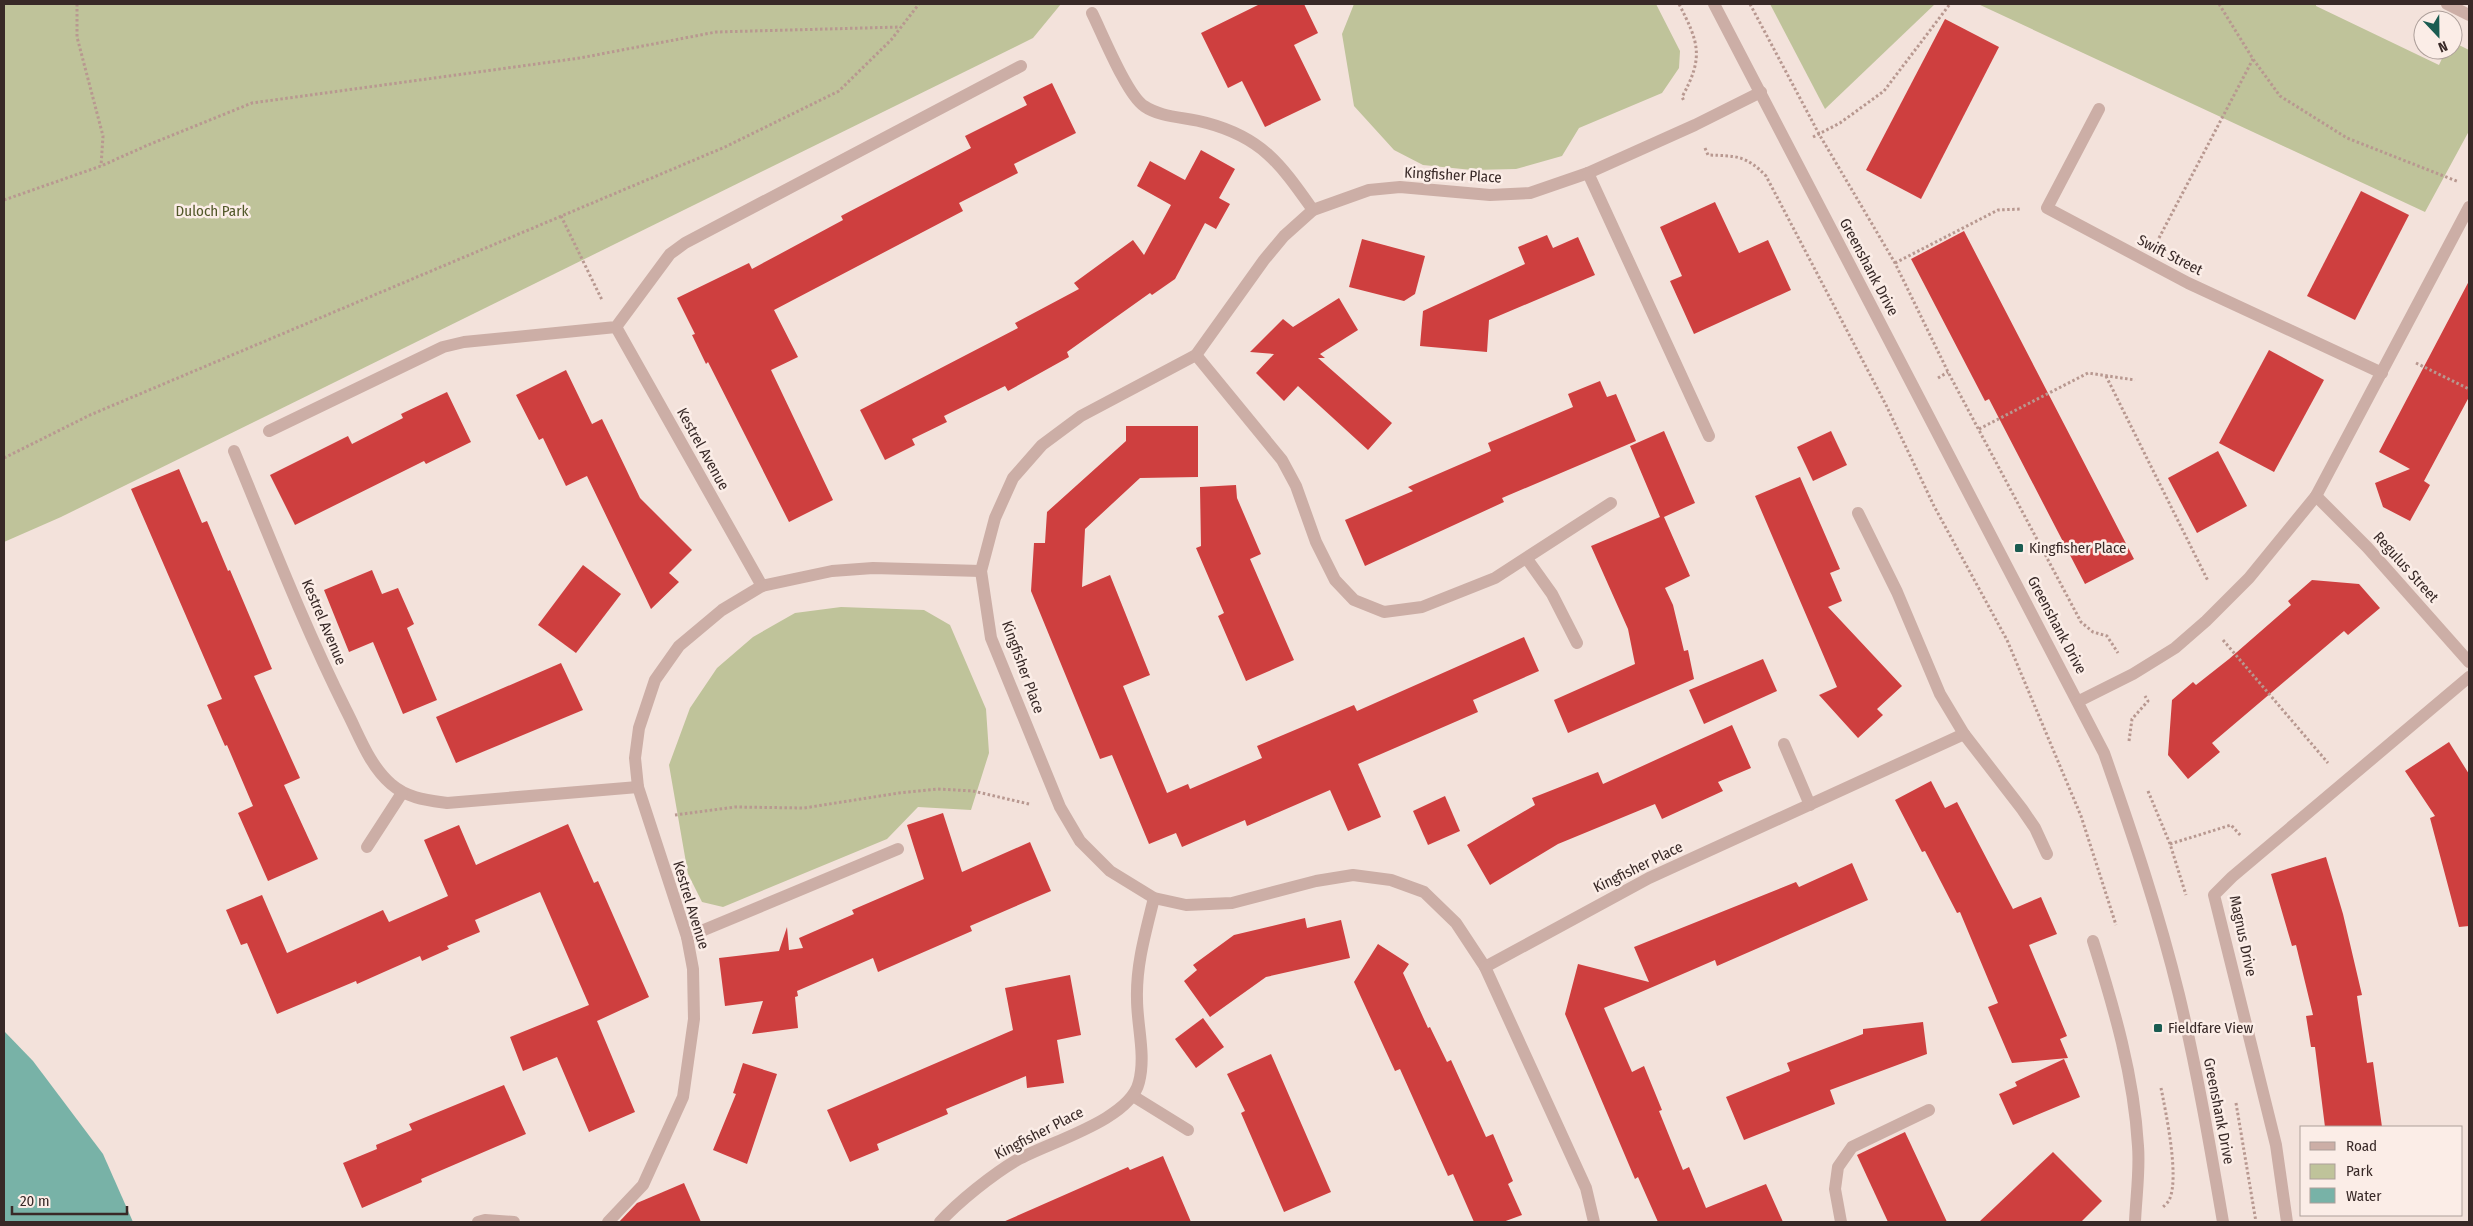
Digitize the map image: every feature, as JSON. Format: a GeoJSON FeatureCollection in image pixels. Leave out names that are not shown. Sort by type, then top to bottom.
{"type":"FeatureCollection","features":[{"type":"Feature","properties":{"kind":"street","name":"Greenshank Drive"},"geometry":{"type":"LineString","coordinates":[[1714,4],[2079,701],[2104,753],[2149,886],[2178,994],[2198,1080],[2223,1222]]}},
{"type":"Feature","properties":{"kind":"street"},"geometry":{"type":"LineString","coordinates":[[2447,4],[2469,15]]}},
{"type":"Feature","properties":{"kind":"street"},"geometry":{"type":"LineString","coordinates":[[1092,13],[1130,90],[1142,106],[1157,112],[1208,123],[1241,136],[1264,150],[1283,167],[1313,210]]}},
{"type":"Feature","properties":{"kind":"street"},"geometry":{"type":"LineString","coordinates":[[269,431],[443,347],[464,342],[616,327],[670,254],[685,243],[1020,66]]}},
{"type":"Feature","properties":{"kind":"street","name":"Kingfisher Place"},"geometry":{"type":"LineString","coordinates":[[1594,1222],[1586,1188],[1485,967],[1456,923],[1424,892],[1391,880],[1354,875],[1316,881],[1232,903],[1186,906],[1154,898],[1110,871],[1080,841],[1060,807],[991,638],[982,571],[995,518],[1013,478],[1042,445],[1081,416],[1196,355],[1269,254],[1284,236],[1313,210],[1369,190],[1400,187],[1490,195],[1530,193],[1588,173],[1695,125],[1761,92]]}},
{"type":"Feature","properties":{"kind":"street"},"geometry":{"type":"LineString","coordinates":[[2047,208],[2099,109]]}},
{"type":"Feature","properties":{"kind":"street"},"geometry":{"type":"LineString","coordinates":[[1588,173],[1709,436]]}},
{"type":"Feature","properties":{"kind":"street"},"geometry":{"type":"LineString","coordinates":[[2079,701],[2133,674],[2175,648],[2221,608],[2249,578],[2316,496],[2469,207]]}},
{"type":"Feature","properties":{"kind":"street","name":"Swift Street"},"geometry":{"type":"LineString","coordinates":[[2047,208],[2188,283],[2382,373]]}},
{"type":"Feature","properties":{"kind":"street","name":"Kestrel Avenue"},"geometry":{"type":"LineString","coordinates":[[616,327],[762,586]]}},
{"type":"Feature","properties":{"kind":"street"},"geometry":{"type":"LineString","coordinates":[[1196,355],[1282,460],[1296,486],[1316,542],[1335,580],[1354,600],[1384,612],[1422,607],[1495,578],[1611,503]]}},
{"type":"Feature","properties":{"kind":"street","name":"Kestrel Avenue"},"geometry":{"type":"LineString","coordinates":[[234,451],[331,680],[373,765],[402,794]]}},
{"type":"Feature","properties":{"kind":"street","name":"Regulus Street"},"geometry":{"type":"LineString","coordinates":[[2316,496],[2367,547],[2469,662]]}},
{"type":"Feature","properties":{"kind":"street"},"geometry":{"type":"LineString","coordinates":[[1858,513],[1897,592],[1940,694],[1964,734],[2022,809],[2047,854]]}},
{"type":"Feature","properties":{"kind":"street"},"geometry":{"type":"LineString","coordinates":[[1527,559],[1552,594],[1577,643]]}},
{"type":"Feature","properties":{"kind":"street","name":"Kestrel Avenue"},"geometry":{"type":"LineString","coordinates":[[608,1222],[644,1185],[683,1097],[694,1019],[693,970],[687,937],[646,818],[638,787],[635,758],[639,728],[655,680],[679,646],[722,610],[762,586],[832,571],[865,568],[982,571]]}},
{"type":"Feature","properties":{"kind":"street","name":"Magnus Drive"},"geometry":{"type":"LineString","coordinates":[[2287,1222],[2276,1145],[2214,895],[2257,855],[2469,677]]}},
{"type":"Feature","properties":{"kind":"street","name":"Kingfisher Place"},"geometry":{"type":"LineString","coordinates":[[1485,967],[1649,878],[1964,734]]}},
{"type":"Feature","properties":{"kind":"street"},"geometry":{"type":"LineString","coordinates":[[1784,744],[1810,805]]}},
{"type":"Feature","properties":{"kind":"street"},"geometry":{"type":"LineString","coordinates":[[367,847],[402,794],[418,799],[447,803],[638,787]]}},
{"type":"Feature","properties":{"kind":"street"},"geometry":{"type":"LineString","coordinates":[[687,937],[898,849]]}},
{"type":"Feature","properties":{"kind":"street"},"geometry":{"type":"LineString","coordinates":[[1154,898],[1137,970],[1137,1000],[1142,1060],[1139,1083],[1133,1096],[1188,1130]]}},
{"type":"Feature","properties":{"kind":"street"},"geometry":{"type":"LineString","coordinates":[[2093,941],[2116,1015],[2134,1114],[2138,1147],[2135,1222]]}},
{"type":"Feature","properties":{"kind":"street","name":"Kingfisher Place"},"geometry":{"type":"LineString","coordinates":[[940,1222],[996,1174],[1036,1150],[1102,1120],[1124,1106],[1133,1096]]}},
{"type":"Feature","properties":{"kind":"street"},"geometry":{"type":"LineString","coordinates":[[1841,1222],[1834,1189],[1838,1167],[1852,1147],[1929,1110]]}},
{"type":"Feature","properties":{"kind":"street"},"geometry":{"type":"LineString","coordinates":[[478,1222],[485,1220],[514,1222]]}},
{"type":"Feature","properties":{"kind":"path"},"geometry":{"type":"LineString","coordinates":[[77,4],[77,37],[103,136],[101,166]]}},
{"type":"Feature","properties":{"kind":"path"},"geometry":{"type":"LineString","coordinates":[[4,458],[90,415],[726,147],[839,91],[891,40],[919,4]]}},
{"type":"Feature","properties":{"kind":"path"},"geometry":{"type":"LineString","coordinates":[[1679,4],[1697,45],[1698,60],[1682,97],[1708,155],[1737,156],[1753,162],[1766,176],[1886,405],[1934,506],[2011,648],[2081,816],[2117,930]]}},
{"type":"Feature","properties":{"kind":"path"},"geometry":{"type":"LineString","coordinates":[[1790,149],[1840,123],[1884,91],[1950,4]]}},
{"type":"Feature","properties":{"kind":"path"},"geometry":{"type":"LineString","coordinates":[[2219,4],[2253,59],[2280,96],[2347,138],[2460,182]]}},
{"type":"Feature","properties":{"kind":"path"},"geometry":{"type":"LineString","coordinates":[[4,200],[101,166],[252,103],[580,58],[716,32],[901,27]]}},
{"type":"Feature","properties":{"kind":"path"},"geometry":{"type":"LineString","coordinates":[[2146,261],[2253,59]]}},
{"type":"Feature","properties":{"kind":"path"},"geometry":{"type":"LineString","coordinates":[[1895,263],[1998,210],[2047,208]]}},
{"type":"Feature","properties":{"kind":"path"},"geometry":{"type":"LineString","coordinates":[[561,216],[616,327]]}},
{"type":"Feature","properties":{"kind":"path"},"geometry":{"type":"LineString","coordinates":[[2393,352],[2469,389]]}},
{"type":"Feature","properties":{"kind":"path"},"geometry":{"type":"LineString","coordinates":[[1979,429],[2088,373],[2135,380]]}},
{"type":"Feature","properties":{"kind":"path"},"geometry":{"type":"LineString","coordinates":[[2106,376],[2221,608]]}},
{"type":"Feature","properties":{"kind":"path"},"geometry":{"type":"LineString","coordinates":[[2206,621],[2344,782]]}},
{"type":"Feature","properties":{"kind":"path"},"geometry":{"type":"LineString","coordinates":[[646,818],[736,807],[804,808],[899,792],[938,789],[973,791],[1019,803],[1060,807]]}},
{"type":"Feature","properties":{"kind":"path"},"geometry":{"type":"LineString","coordinates":[[2170,844],[2231,825],[2257,855]]}},
{"type":"Feature","properties":{"kind":"path"},"geometry":{"type":"LineString","coordinates":[[2159,1082],[2170,1139],[2174,1180],[2170,1199],[2159,1212]]}},
{"type":"Feature","properties":{"kind":"green space","name":"Duloch Park"},"geometry":{"type":"Polygon","coordinates":[[[4,4],[1061,4],[1033,38],[61,517],[4,542],[4,4]]]}},
{"type":"Feature","properties":{"kind":"green space"},"geometry":{"type":"Polygon","coordinates":[[[1354,4],[1656,4],[1680,51],[1679,68],[1662,93],[1579,128],[1562,156],[1516,169],[1472,170],[1423,165],[1394,150],[1354,106],[1342,34],[1354,4]]]}},
{"type":"Feature","properties":{"kind":"green space"},"geometry":{"type":"Polygon","coordinates":[[[1770,4],[1935,4],[1825,109],[1770,4]]]}},
{"type":"Feature","properties":{"kind":"green space"},"geometry":{"type":"Polygon","coordinates":[[[1978,4],[2316,4],[2316,6],[2413,53],[2413,60],[2429,60],[2439,65],[2441,60],[2463,60],[2463,47],[2469,50],[2469,131],[2425,212],[1978,4]]]}},
{"type":"Feature","properties":{"kind":"green space"},"geometry":{"type":"Polygon","coordinates":[[[841,607],[924,610],[950,625],[986,709],[989,753],[971,810],[918,807],[887,839],[723,907],[702,902],[688,874],[669,765],[690,708],[717,668],[753,637],[795,613],[841,607]]]}},
{"type":"Feature","properties":{"kind":"water"},"geometry":{"type":"Polygon","coordinates":[[[4,1031],[33,1061],[103,1154],[133,1222],[4,1222],[4,1031]]]}},
{"type":"Feature","properties":{"kind":"building"},"geometry":{"type":"Polygon","coordinates":[[[1260,4],[1304,4],[1318,33],[1294,45],[1321,100],[1265,127],[1242,81],[1228,88],[1201,33],[1260,4]]]}},
{"type":"Feature","properties":{"kind":"building"},"geometry":{"type":"Polygon","coordinates":[[[1945,19],[1999,47],[1921,199],[1866,170],[1945,19]]]}},
{"type":"Feature","properties":{"kind":"building"},"geometry":{"type":"Polygon","coordinates":[[[1052,83],[1076,133],[1014,164],[1018,173],[959,203],[963,211],[774,310],[798,357],[771,370],[833,500],[789,522],[708,362],[706,364],[692,335],[695,334],[677,298],[749,263],[752,269],[843,220],[841,216],[971,148],[965,136],[1027,105],[1023,97],[1052,83]]]}},
{"type":"Feature","properties":{"kind":"building"},"geometry":{"type":"Polygon","coordinates":[[[1201,150],[1235,169],[1219,198],[1230,204],[1216,229],[1205,223],[1175,279],[1152,295],[1150,293],[1067,352],[1069,357],[1008,391],[1005,386],[944,416],[947,422],[912,439],[915,445],[885,460],[860,410],[1018,328],[1015,323],[1079,289],[1074,283],[1133,240],[1144,255],[1171,205],[1137,186],[1150,161],[1185,180],[1201,150]]]}},
{"type":"Feature","properties":{"kind":"building"},"geometry":{"type":"Polygon","coordinates":[[[2361,191],[2409,215],[2355,320],[2307,296],[2361,191]]]}},
{"type":"Feature","properties":{"kind":"building"},"geometry":{"type":"Polygon","coordinates":[[[1715,202],[1739,253],[1768,240],[1791,290],[1694,334],[1670,281],[1682,276],[1660,227],[1715,202]]]}},
{"type":"Feature","properties":{"kind":"building"},"geometry":{"type":"Polygon","coordinates":[[[1964,231],[2134,559],[2085,584],[1989,399],[1985,401],[1911,259],[1964,231]]]}},
{"type":"Feature","properties":{"kind":"building"},"geometry":{"type":"Polygon","coordinates":[[[1547,235],[1553,248],[1578,237],[1595,275],[1489,320],[1487,352],[1420,346],[1423,311],[1525,264],[1518,247],[1547,235]]]}},
{"type":"Feature","properties":{"kind":"building"},"geometry":{"type":"Polygon","coordinates":[[[1362,239],[1425,256],[1415,294],[1404,301],[1349,287],[1362,239]]]}},
{"type":"Feature","properties":{"kind":"building"},"geometry":{"type":"Polygon","coordinates":[[[2469,281],[2469,397],[2424,481],[2430,485],[2410,521],[2383,507],[2375,483],[2410,469],[2379,452],[2469,281]]]}},
{"type":"Feature","properties":{"kind":"building"},"geometry":{"type":"Polygon","coordinates":[[[1339,298],[1358,330],[1320,354],[1325,358],[1318,358],[1392,423],[1368,450],[1298,386],[1284,401],[1256,373],[1274,354],[1250,352],[1283,319],[1293,327],[1339,298]]]}},
{"type":"Feature","properties":{"kind":"building"},"geometry":{"type":"Polygon","coordinates":[[[2269,350],[2324,380],[2274,472],[2219,443],[2269,350]]]}},
{"type":"Feature","properties":{"kind":"building"},"geometry":{"type":"Polygon","coordinates":[[[566,370],[592,424],[602,419],[640,498],[692,550],[669,573],[679,582],[651,609],[587,476],[566,486],[543,438],[539,440],[516,395],[566,370]]]}},
{"type":"Feature","properties":{"kind":"building"},"geometry":{"type":"Polygon","coordinates":[[[1600,381],[1607,397],[1616,394],[1636,441],[1502,498],[1504,502],[1365,566],[1345,520],[1413,491],[1408,487],[1491,451],[1488,443],[1573,407],[1568,394],[1600,381]]]}},
{"type":"Feature","properties":{"kind":"building"},"geometry":{"type":"Polygon","coordinates":[[[447,392],[471,442],[426,464],[424,461],[295,525],[270,475],[348,436],[352,444],[403,418],[401,414],[447,392]]]}},
{"type":"Feature","properties":{"kind":"building"},"geometry":{"type":"Polygon","coordinates":[[[1126,426],[1198,426],[1198,477],[1140,478],[1085,529],[1082,587],[1110,575],[1150,675],[1123,686],[1167,793],[1188,784],[1190,789],[1262,758],[1257,746],[1354,705],[1357,711],[1524,637],[1539,671],[1473,700],[1478,712],[1358,764],[1381,817],[1348,831],[1330,790],[1247,826],[1245,820],[1182,847],[1176,833],[1149,844],[1112,755],[1100,759],[1031,591],[1034,543],[1045,543],[1047,512],[1126,441],[1126,426]]]}},
{"type":"Feature","properties":{"kind":"building"},"geometry":{"type":"Polygon","coordinates":[[[1664,431],[1695,503],[1664,517],[1690,576],[1665,588],[1673,605],[1684,651],[1688,650],[1694,679],[1568,733],[1554,700],[1635,664],[1628,629],[1591,546],[1660,517],[1630,446],[1664,431]]]}},
{"type":"Feature","properties":{"kind":"building"},"geometry":{"type":"Polygon","coordinates":[[[1831,431],[1847,465],[1813,481],[1797,447],[1831,431]]]}},
{"type":"Feature","properties":{"kind":"building"},"geometry":{"type":"Polygon","coordinates":[[[2218,451],[2247,506],[2197,533],[2168,478],[2218,451]]]}},
{"type":"Feature","properties":{"kind":"building"},"geometry":{"type":"Polygon","coordinates":[[[179,469],[202,523],[207,521],[228,571],[230,570],[272,669],[254,676],[300,778],[284,785],[318,859],[268,881],[238,813],[253,806],[227,745],[225,746],[207,705],[222,699],[131,489],[179,469]]]}},
{"type":"Feature","properties":{"kind":"building"},"geometry":{"type":"Polygon","coordinates":[[[1800,477],[1840,569],[1830,573],[1842,601],[1828,607],[1902,686],[1877,709],[1883,715],[1858,738],[1819,695],[1837,687],[1755,496],[1800,477]]]}},
{"type":"Feature","properties":{"kind":"building"},"geometry":{"type":"Polygon","coordinates":[[[1236,485],[1237,498],[1261,554],[1250,559],[1294,660],[1246,681],[1218,616],[1224,613],[1196,548],[1201,546],[1200,487],[1236,485]]]}},
{"type":"Feature","properties":{"kind":"building"},"geometry":{"type":"Polygon","coordinates":[[[583,565],[621,594],[576,653],[538,625],[583,565]]]}},
{"type":"Feature","properties":{"kind":"building"},"geometry":{"type":"Polygon","coordinates":[[[372,570],[382,594],[398,588],[414,624],[407,628],[437,700],[403,714],[373,642],[349,652],[324,590],[372,570]]]}},
{"type":"Feature","properties":{"kind":"building"},"geometry":{"type":"Polygon","coordinates":[[[2312,580],[2359,584],[2380,608],[2348,635],[2344,631],[2212,743],[2220,752],[2188,779],[2168,755],[2172,700],[2193,682],[2196,685],[2229,659],[2291,605],[2288,601],[2312,580]]]}},
{"type":"Feature","properties":{"kind":"building"},"geometry":{"type":"Polygon","coordinates":[[[1763,659],[1777,691],[1704,724],[1689,690],[1763,659]]]}},
{"type":"Feature","properties":{"kind":"building"},"geometry":{"type":"Polygon","coordinates":[[[561,663],[583,710],[456,763],[436,717],[561,663]]]}},
{"type":"Feature","properties":{"kind":"building"},"geometry":{"type":"Polygon","coordinates":[[[1732,725],[1751,768],[1718,782],[1723,791],[1662,819],[1655,804],[1558,844],[1490,885],[1467,845],[1535,805],[1532,798],[1598,772],[1603,784],[1732,725]]]}},
{"type":"Feature","properties":{"kind":"building"},"geometry":{"type":"Polygon","coordinates":[[[2449,742],[2469,774],[2469,926],[2459,927],[2430,818],[2435,816],[2405,771],[2449,742]]]}},
{"type":"Feature","properties":{"kind":"building"},"geometry":{"type":"Polygon","coordinates":[[[1931,781],[1945,808],[1957,802],[2013,909],[2041,897],[2057,934],[2029,945],[2067,1036],[2060,1039],[2068,1058],[2012,1063],[1988,1007],[1998,1003],[1960,912],[1957,913],[1925,851],[1922,852],[1895,800],[1931,781]]]}},
{"type":"Feature","properties":{"kind":"building"},"geometry":{"type":"Polygon","coordinates":[[[1445,796],[1460,831],[1428,845],[1413,811],[1445,796]]]}},
{"type":"Feature","properties":{"kind":"building"},"geometry":{"type":"Polygon","coordinates":[[[943,813],[962,872],[1030,842],[1051,891],[970,926],[972,931],[878,972],[873,958],[797,991],[798,996],[795,997],[798,1028],[752,1034],[763,1001],[725,1006],[719,958],[779,951],[787,927],[789,950],[803,948],[799,938],[854,914],[852,910],[924,879],[907,825],[943,813]]]}},
{"type":"Feature","properties":{"kind":"building"},"geometry":{"type":"Polygon","coordinates":[[[568,824],[594,883],[598,881],[649,997],[597,1021],[635,1112],[589,1132],[557,1057],[523,1071],[510,1037],[589,1005],[540,892],[475,920],[480,932],[447,946],[449,949],[422,961],[420,956],[357,984],[356,981],[277,1014],[247,943],[241,945],[226,910],[262,895],[287,953],[383,910],[389,922],[448,896],[424,840],[459,825],[476,865],[568,824]]]}},
{"type":"Feature","properties":{"kind":"building"},"geometry":{"type":"Polygon","coordinates":[[[2326,857],[2343,914],[2362,995],[2357,996],[2367,1063],[2373,1062],[2382,1126],[2325,1126],[2315,1047],[2311,1047],[2306,1016],[2313,1015],[2296,945],[2292,946],[2271,874],[2326,857]]]}},
{"type":"Feature","properties":{"kind":"building"},"geometry":{"type":"Polygon","coordinates":[[[1852,863],[1868,900],[1717,966],[1715,960],[1604,1008],[1632,1072],[1644,1066],[1662,1110],[1659,1111],[1683,1170],[1689,1167],[1706,1208],[1766,1184],[1783,1222],[1658,1222],[1638,1177],[1635,1179],[1565,1014],[1578,964],[1649,982],[1634,947],[1796,882],[1799,887],[1852,863]]]}},
{"type":"Feature","properties":{"kind":"building"},"geometry":{"type":"Polygon","coordinates":[[[1305,918],[1307,928],[1341,920],[1350,958],[1266,977],[1210,1017],[1184,981],[1197,970],[1193,965],[1234,935],[1305,918]]]}},
{"type":"Feature","properties":{"kind":"building"},"geometry":{"type":"Polygon","coordinates":[[[1378,944],[1409,964],[1403,973],[1428,1028],[1430,1027],[1447,1062],[1451,1060],[1486,1137],[1493,1134],[1513,1181],[1508,1184],[1522,1215],[1503,1222],[1474,1222],[1453,1174],[1448,1176],[1400,1069],[1395,1071],[1354,982],[1378,944]]]}},
{"type":"Feature","properties":{"kind":"building"},"geometry":{"type":"Polygon","coordinates":[[[1070,975],[1081,1035],[1057,1040],[1064,1083],[1027,1088],[1026,1076],[946,1109],[948,1114],[877,1144],[879,1150],[850,1162],[827,1110],[1013,1030],[1005,988],[1070,975]]]}},
{"type":"Feature","properties":{"kind":"building"},"geometry":{"type":"Polygon","coordinates":[[[1203,1018],[1224,1047],[1196,1068],[1175,1039],[1203,1018]]]}},
{"type":"Feature","properties":{"kind":"building"},"geometry":{"type":"Polygon","coordinates":[[[1923,1022],[1927,1054],[1830,1090],[1835,1104],[1744,1140],[1726,1097],[1790,1071],[1787,1063],[1863,1034],[1863,1029],[1923,1022]]]}},
{"type":"Feature","properties":{"kind":"building"},"geometry":{"type":"Polygon","coordinates":[[[1271,1054],[1331,1192],[1284,1212],[1241,1113],[1245,1111],[1227,1074],[1271,1054]]]}},
{"type":"Feature","properties":{"kind":"building"},"geometry":{"type":"Polygon","coordinates":[[[2064,1059],[2080,1097],[2013,1125],[1999,1094],[2017,1086],[2015,1082],[2064,1059]]]}},
{"type":"Feature","properties":{"kind":"building"},"geometry":{"type":"Polygon","coordinates":[[[743,1063],[777,1074],[747,1164],[713,1150],[736,1094],[733,1093],[743,1063]]]}},
{"type":"Feature","properties":{"kind":"building"},"geometry":{"type":"Polygon","coordinates":[[[504,1085],[526,1134],[421,1179],[422,1182],[362,1208],[343,1163],[377,1149],[376,1145],[412,1130],[409,1124],[504,1085]]]}},
{"type":"Feature","properties":{"kind":"building"},"geometry":{"type":"Polygon","coordinates":[[[1905,1132],[1947,1222],[1888,1222],[1857,1155],[1905,1132]]]}},
{"type":"Feature","properties":{"kind":"building"},"geometry":{"type":"Polygon","coordinates":[[[2053,1152],[2102,1201],[2081,1222],[1979,1222],[2053,1152]]]}},
{"type":"Feature","properties":{"kind":"building"},"geometry":{"type":"Polygon","coordinates":[[[1163,1156],[1191,1222],[1003,1222],[1128,1167],[1130,1170],[1163,1156]]]}},
{"type":"Feature","properties":{"kind":"building"},"geometry":{"type":"Polygon","coordinates":[[[684,1183],[701,1222],[619,1222],[637,1203],[684,1183]]]}},
{"type":"Feature","properties":{"kind":"place","name":"Kingfisher Place"},"geometry":{"type":"Point","coordinates":[2019,548]}},
{"type":"Feature","properties":{"kind":"place","name":"Fieldfare View"},"geometry":{"type":"Point","coordinates":[2158,1028]}}]}
